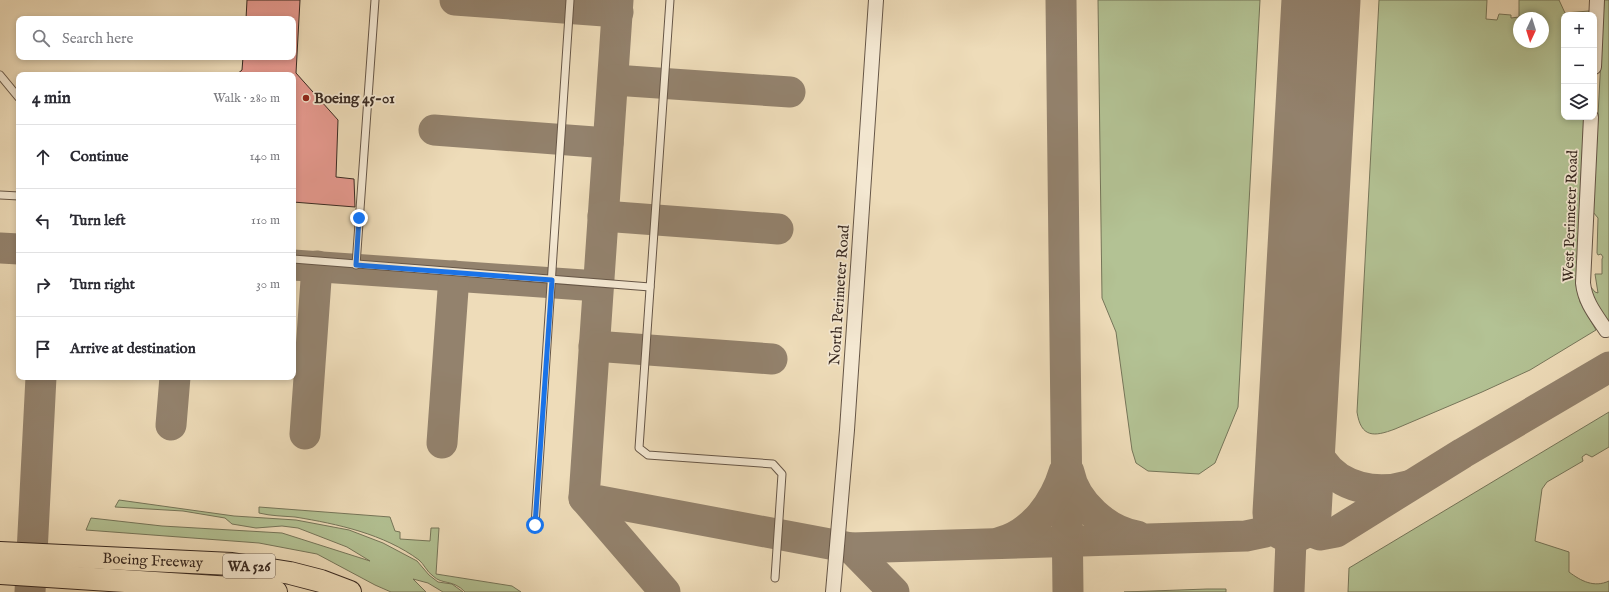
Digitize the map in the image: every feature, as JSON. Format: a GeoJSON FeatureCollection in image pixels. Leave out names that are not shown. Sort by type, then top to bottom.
{"type":"FeatureCollection","features":[{"type":"Feature","properties":{"kind":"highway"},"geometry":{"type":"LineString","coordinates":[[0,538],[145,559]]}},
{"type":"Feature","properties":{"kind":"highway","name":"Boeing Freeway"},"geometry":{"type":"LineString","coordinates":[[0,553],[232,564],[283,572],[321,581],[350,592]]}},
{"type":"Feature","properties":{"kind":"highway","name":"Boeing Freeway"},"geometry":{"type":"LineString","coordinates":[[0,573],[257,589],[276,592]]}},
{"type":"Feature","properties":{"kind":"street","name":"North Perimeter Road"},"geometry":{"type":"LineString","coordinates":[[833,592],[847,430],[876,0]]}},
{"type":"Feature","properties":{"kind":"street"},"geometry":{"type":"LineString","coordinates":[[1595,48],[1598,0]]}},
{"type":"Feature","properties":{"kind":"street","name":"West Perimeter Road"},"geometry":{"type":"LineString","coordinates":[[1592,120],[1583,283],[1584,294],[1588,304],[1606,330],[1609,328]]}},
{"type":"Feature","properties":{"kind":"lane"},"geometry":{"type":"LineString","coordinates":[[356,265],[375,0]]}},
{"type":"Feature","properties":{"kind":"lane"},"geometry":{"type":"LineString","coordinates":[[535,525],[570,0]]}},
{"type":"Feature","properties":{"kind":"lane"},"geometry":{"type":"LineString","coordinates":[[670,0],[639,448],[648,455],[773,464],[782,474],[775,578]]}},
{"type":"Feature","properties":{"kind":"lane"},"geometry":{"type":"LineString","coordinates":[[0,75],[16,94]]}},
{"type":"Feature","properties":{"kind":"lane"},"geometry":{"type":"LineString","coordinates":[[0,195],[16,196]]}},
{"type":"Feature","properties":{"kind":"lane"},"geometry":{"type":"LineString","coordinates":[[296,259],[650,287]]}},
{"type":"Feature","properties":{"kind":"green space"},"geometry":{"type":"Polygon","coordinates":[[[1098,0],[1260,0],[1238,407],[1215,463],[1199,474],[1148,471],[1136,463],[1132,450],[1116,332],[1102,298],[1098,0]]]}},
{"type":"Feature","properties":{"kind":"green space"},"geometry":{"type":"Polygon","coordinates":[[[1379,0],[1487,0],[1486,19],[1497,20],[1499,14],[1511,15],[1511,18],[1513,18],[1513,48],[1549,48],[1549,12],[1519,12],[1519,0],[1559,0],[1565,12],[1561,12],[1561,120],[1584,120],[1576,285],[1580,302],[1596,330],[1530,370],[1388,432],[1375,434],[1370,433],[1365,431],[1359,421],[1357,412],[1379,0]]]}},
{"type":"Feature","properties":{"kind":"green space"},"geometry":{"type":"Polygon","coordinates":[[[1604,0],[1609,0],[1609,321],[1606,321],[1592,294],[1590,286],[1595,292],[1598,293],[1595,274],[1602,274],[1603,257],[1601,254],[1598,255],[1597,253],[1598,218],[1593,212],[1604,0]]]}},
{"type":"Feature","properties":{"kind":"green space"},"geometry":{"type":"Polygon","coordinates":[[[1609,412],[1609,447],[1592,457],[1586,454],[1582,457],[1583,461],[1547,482],[1542,489],[1535,541],[1569,552],[1569,572],[1583,581],[1593,584],[1609,581],[1609,592],[1348,592],[1349,568],[1609,412]]]}},
{"type":"Feature","properties":{"kind":"green space"},"geometry":{"type":"Polygon","coordinates":[[[119,500],[234,516],[296,520],[349,530],[383,543],[417,561],[429,575],[438,582],[452,584],[463,592],[443,592],[428,583],[413,579],[426,592],[391,592],[317,554],[259,543],[86,530],[91,518],[162,526],[282,533],[370,561],[347,547],[298,528],[282,526],[256,528],[232,524],[225,518],[183,511],[115,507],[119,500]]]}},
{"type":"Feature","properties":{"kind":"green space"},"geometry":{"type":"Polygon","coordinates":[[[259,507],[390,517],[395,531],[400,532],[400,539],[430,541],[431,528],[439,528],[436,574],[512,586],[521,592],[465,592],[456,585],[436,579],[419,560],[391,543],[360,531],[328,523],[295,517],[259,513],[259,507]]]}},
{"type":"Feature","properties":{"kind":"green space"},"geometry":{"type":"Polygon","coordinates":[[[1226,589],[1226,592],[1124,592],[1226,589]]]}},
{"type":"Feature","properties":{"kind":"building","name":"Boeing 45-01"},"geometry":{"type":"Polygon","coordinates":[[[247,0],[300,0],[296,73],[240,72],[242,70],[243,60],[296,60],[296,16],[246,16],[247,0]]]}},
{"type":"Feature","properties":{"kind":"building","name":"Boeing 45-01"},"geometry":{"type":"Polygon","coordinates":[[[296,73],[338,120],[336,177],[354,179],[355,207],[296,202],[296,73]]]}},
{"type":"Feature","properties":{"kind":"taxiway"},"geometry":{"type":"LineString","coordinates":[[455,0],[618,12]]}},
{"type":"Feature","properties":{"kind":"taxiway"},"geometry":{"type":"LineString","coordinates":[[618,0],[584,498],[851,548],[1246,536],[1265,532],[1280,525],[1292,513]]}},
{"type":"Feature","properties":{"kind":"taxiway"},"geometry":{"type":"LineString","coordinates":[[1061,0],[1068,592]]}},
{"type":"Feature","properties":{"kind":"taxiway"},"geometry":{"type":"LineString","coordinates":[[614,80],[790,92]]}},
{"type":"Feature","properties":{"kind":"taxiway"},"geometry":{"type":"LineString","coordinates":[[434,130],[608,143]]}},
{"type":"Feature","properties":{"kind":"taxiway"},"geometry":{"type":"LineString","coordinates":[[603,216],[778,229]]}},
{"type":"Feature","properties":{"kind":"taxiway"},"geometry":{"type":"LineString","coordinates":[[0,248],[16,249]]}},
{"type":"Feature","properties":{"kind":"taxiway"},"geometry":{"type":"LineString","coordinates":[[296,265],[598,286]]}},
{"type":"Feature","properties":{"kind":"taxiway"},"geometry":{"type":"LineString","coordinates":[[305,434],[317,266]]}},
{"type":"Feature","properties":{"kind":"taxiway"},"geometry":{"type":"LineString","coordinates":[[442,443],[454,276]]}},
{"type":"Feature","properties":{"kind":"taxiway"},"geometry":{"type":"LineString","coordinates":[[594,346],[772,359]]}},
{"type":"Feature","properties":{"kind":"taxiway"},"geometry":{"type":"LineString","coordinates":[[1292,513],[1300,519],[1304,529],[1320,535],[1336,532],[1463,453],[1609,367]]}},
{"type":"Feature","properties":{"kind":"taxiway"},"geometry":{"type":"LineString","coordinates":[[30,592],[41,380]]}},
{"type":"Feature","properties":{"kind":"taxiway"},"geometry":{"type":"LineString","coordinates":[[171,425],[175,380]]}},
{"type":"Feature","properties":{"kind":"taxiway"},"geometry":{"type":"LineString","coordinates":[[1299,404],[1318,454],[1322,461],[1339,478],[1360,487],[1372,489],[1384,490],[1407,486]]}},
{"type":"Feature","properties":{"kind":"taxiway"},"geometry":{"type":"LineString","coordinates":[[1001,542],[1013,538],[1033,524],[1049,505],[1064,472]]}},
{"type":"Feature","properties":{"kind":"taxiway"},"geometry":{"type":"LineString","coordinates":[[1069,472],[1072,483],[1078,494],[1085,505],[1094,514],[1115,528],[1137,536]]}},
{"type":"Feature","properties":{"kind":"taxiway"},"geometry":{"type":"LineString","coordinates":[[584,498],[665,592]]}},
{"type":"Feature","properties":{"kind":"taxiway"},"geometry":{"type":"LineString","coordinates":[[1289,592],[1292,513]]}},
{"type":"Feature","properties":{"kind":"taxiway"},"geometry":{"type":"LineString","coordinates":[[851,548],[894,592]]}},
{"type":"Feature","properties":{"kind":"runway"},"geometry":{"type":"LineString","coordinates":[[1292,513],[1321,0]]}},
{"type":"Feature","properties":{"kind":"place","name":"Boeing 45-01"},"geometry":{"type":"Point","coordinates":[306,98]}},
{"type":"Feature","properties":{"kind":"route"},"geometry":{"type":"LineString","coordinates":[[359,218],[356,265],[552,280],[535,525]]}}]}
